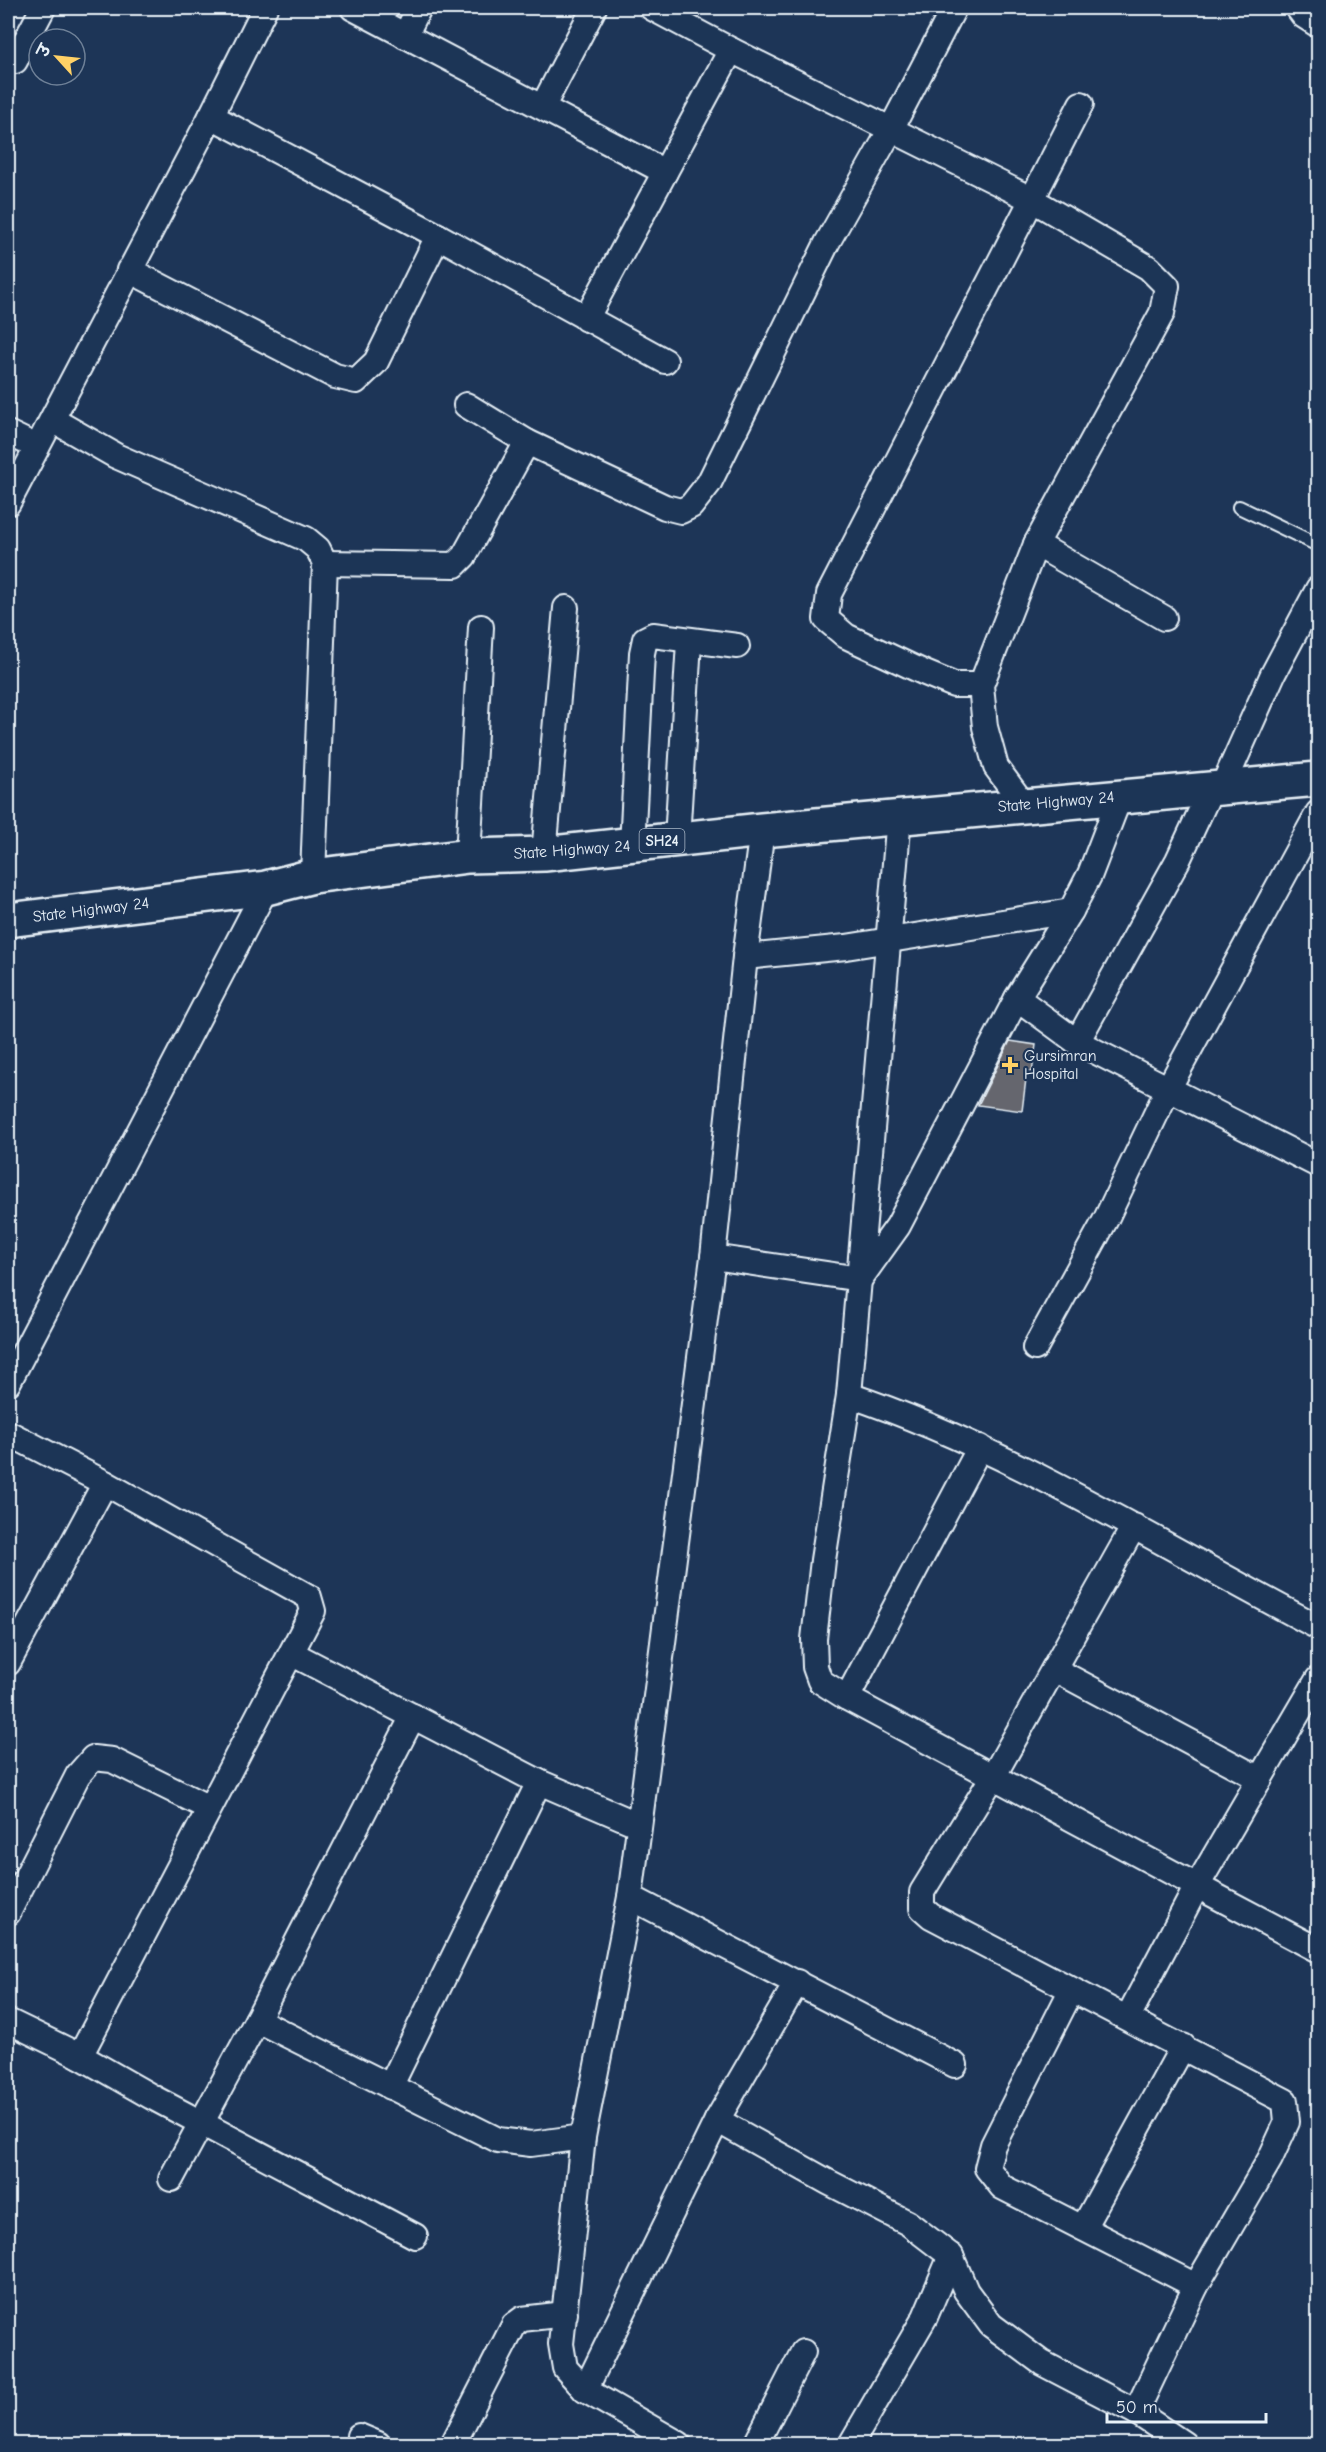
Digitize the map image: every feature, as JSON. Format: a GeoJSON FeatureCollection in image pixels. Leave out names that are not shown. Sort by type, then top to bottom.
{"type":"FeatureCollection","features":[{"type":"Feature","properties":{"kind":"main road","name":"State Highway 24"},"geometry":{"type":"LineString","coordinates":[[8,920],[266,888],[313,876],[468,856],[544,854],[762,830],[1318,779]]}},
{"type":"Feature","properties":{"kind":"street"},"geometry":{"type":"LineString","coordinates":[[10,65],[43,8]]}},
{"type":"Feature","properties":{"kind":"street"},"geometry":{"type":"LineString","coordinates":[[8,502],[53,420],[265,8]]}},
{"type":"Feature","properties":{"kind":"street"},"geometry":{"type":"LineString","coordinates":[[353,8],[665,172]]}},
{"type":"Feature","properties":{"kind":"street"},"geometry":{"type":"LineString","coordinates":[[405,36],[419,8]]}},
{"type":"Feature","properties":{"kind":"street"},"geometry":{"type":"LineString","coordinates":[[543,106],[594,8]]}},
{"type":"Feature","properties":{"kind":"street"},"geometry":{"type":"LineString","coordinates":[[652,8],[890,131],[1031,199],[1149,268],[1167,286],[1162,313],[1036,543],[981,685],[985,727],[996,767],[1024,805]]}},
{"type":"Feature","properties":{"kind":"street"},"geometry":{"type":"LineString","coordinates":[[466,405],[527,442],[665,507],[681,511],[691,506],[709,483],[827,243],[890,131],[954,8]]}},
{"type":"Feature","properties":{"kind":"street"},"geometry":{"type":"LineString","coordinates":[[1298,8],[1304,16],[1318,25]]}},
{"type":"Feature","properties":{"kind":"street"},"geometry":{"type":"LineString","coordinates":[[586,319],[731,50]]}},
{"type":"Feature","properties":{"kind":"street"},"geometry":{"type":"LineString","coordinates":[[981,685],[954,684],[846,636],[826,618],[829,594],[839,570],[1081,104]]}},
{"type":"Feature","properties":{"kind":"street"},"geometry":{"type":"LineString","coordinates":[[211,116],[438,236],[665,361]]}},
{"type":"Feature","properties":{"kind":"street"},"geometry":{"type":"LineString","coordinates":[[129,270],[335,376],[356,381],[376,362],[438,236]]}},
{"type":"Feature","properties":{"kind":"street"},"geometry":{"type":"LineString","coordinates":[[53,420],[116,456],[306,540],[318,549],[325,563],[313,876]]}},
{"type":"Feature","properties":{"kind":"street"},"geometry":{"type":"LineString","coordinates":[[8,433],[37,447]]}},
{"type":"Feature","properties":{"kind":"street"},"geometry":{"type":"LineString","coordinates":[[325,563],[441,566],[455,564],[464,556],[527,442]]}},
{"type":"Feature","properties":{"kind":"street"},"geometry":{"type":"LineString","coordinates":[[1036,543],[1164,618]]}},
{"type":"Feature","properties":{"kind":"street"},"geometry":{"type":"LineString","coordinates":[[1077,1042],[1218,787],[1273,674],[1318,589]]}},
{"type":"Feature","properties":{"kind":"street"},"geometry":{"type":"LineString","coordinates":[[544,854],[566,608]]}},
{"type":"Feature","properties":{"kind":"street"},"geometry":{"type":"LineString","coordinates":[[468,856],[481,627]]}},
{"type":"Feature","properties":{"kind":"street"},"geometry":{"type":"LineString","coordinates":[[632,846],[642,653],[645,639],[653,635],[689,642],[737,646]]}},
{"type":"Feature","properties":{"kind":"street"},"geometry":{"type":"LineString","coordinates":[[677,839],[689,642]]}},
{"type":"Feature","properties":{"kind":"street"},"geometry":{"type":"LineString","coordinates":[[860,1279],[898,1226],[1017,998],[1071,911],[1090,874],[1120,796]]}},
{"type":"Feature","properties":{"kind":"street"},"geometry":{"type":"LineString","coordinates":[[1035,1348],[1106,1219],[1167,1090],[1318,813]]}},
{"type":"Feature","properties":{"kind":"street"},"geometry":{"type":"LineString","coordinates":[[899,817],[849,1395],[823,1560],[814,1639],[815,1667],[820,1681],[847,1698],[1318,1950]]}},
{"type":"Feature","properties":{"kind":"street"},"geometry":{"type":"LineString","coordinates":[[679,2445],[585,2390],[565,2368],[561,2344],[583,2137],[630,1897],[712,1257],[745,957],[762,830]]}},
{"type":"Feature","properties":{"kind":"street"},"geometry":{"type":"LineString","coordinates":[[8,1383],[266,888]]}},
{"type":"Feature","properties":{"kind":"street"},"geometry":{"type":"LineString","coordinates":[[745,957],[889,939],[1071,911]]}},
{"type":"Feature","properties":{"kind":"street"},"geometry":{"type":"LineString","coordinates":[[1017,998],[1077,1042],[1167,1090],[1318,1165]]}},
{"type":"Feature","properties":{"kind":"street"},"geometry":{"type":"LineString","coordinates":[[712,1257],[860,1279]]}},
{"type":"Feature","properties":{"kind":"street"},"geometry":{"type":"LineString","coordinates":[[849,1395],[908,1415],[980,1447],[1134,1526],[1318,1627]]}},
{"type":"Feature","properties":{"kind":"street"},"geometry":{"type":"LineString","coordinates":[[8,1433],[105,1483],[309,1597],[313,1611],[293,1654],[209,1808],[80,2056]]}},
{"type":"Feature","properties":{"kind":"street"},"geometry":{"type":"LineString","coordinates":[[847,1698],[980,1447]]}},
{"type":"Feature","properties":{"kind":"street"},"geometry":{"type":"LineString","coordinates":[[8,1663],[105,1483]]}},
{"type":"Feature","properties":{"kind":"street"},"geometry":{"type":"LineString","coordinates":[[1134,1526],[994,1775],[922,1892],[922,1908],[931,1916],[1071,1991],[1128,2017],[1285,2101],[1287,2122],[1270,2159],[1196,2286],[1136,2412]]}},
{"type":"Feature","properties":{"kind":"street"},"geometry":{"type":"LineString","coordinates":[[293,1654],[539,1782],[639,1825]]}},
{"type":"Feature","properties":{"kind":"street"},"geometry":{"type":"LineString","coordinates":[[1054,1669],[1260,1779]]}},
{"type":"Feature","properties":{"kind":"street"},"geometry":{"type":"LineString","coordinates":[[1128,2017],[1197,1886],[1318,1678]]}},
{"type":"Feature","properties":{"kind":"street"},"geometry":{"type":"LineString","coordinates":[[171,2179],[257,2020],[413,1716]]}},
{"type":"Feature","properties":{"kind":"street"},"geometry":{"type":"LineString","coordinates":[[8,1913],[78,1775],[93,1758],[112,1760],[209,1808]]}},
{"type":"Feature","properties":{"kind":"street"},"geometry":{"type":"LineString","coordinates":[[390,2087],[539,1782]]}},
{"type":"Feature","properties":{"kind":"street"},"geometry":{"type":"LineString","coordinates":[[630,1897],[956,2065]]}},
{"type":"Feature","properties":{"kind":"street"},"geometry":{"type":"LineString","coordinates":[[585,2390],[717,2120],[797,1982]]}},
{"type":"Feature","properties":{"kind":"street"},"geometry":{"type":"LineString","coordinates":[[1071,1991],[993,2145],[987,2168],[1002,2187],[1196,2286]]}},
{"type":"Feature","properties":{"kind":"street"},"geometry":{"type":"LineString","coordinates":[[257,2020],[498,2140],[531,2144],[583,2137]]}},
{"type":"Feature","properties":{"kind":"street"},"geometry":{"type":"LineString","coordinates":[[8,2021],[80,2056],[415,2236]]}},
{"type":"Feature","properties":{"kind":"street"},"geometry":{"type":"LineString","coordinates":[[1083,2228],[1183,2046]]}},
{"type":"Feature","properties":{"kind":"street"},"geometry":{"type":"LineString","coordinates":[[717,2120],[828,2182],[908,2223],[951,2256],[966,2291],[991,2325],[1042,2363],[1136,2412],[1184,2445]]}},
{"type":"Feature","properties":{"kind":"street"},"geometry":{"type":"LineString","coordinates":[[851,2445],[924,2316],[951,2256]]}},
{"type":"Feature","properties":{"kind":"street"},"geometry":{"type":"LineString","coordinates":[[453,2445],[514,2325],[522,2319],[565,2314]]}},
{"type":"Feature","properties":{"kind":"street"},"geometry":{"type":"LineString","coordinates":[[756,2445],[803,2352]]}},
{"type":"Feature","properties":{"kind":"lane"},"geometry":{"type":"LineString","coordinates":[[1239,507],[1318,545]]}},
{"type":"Feature","properties":{"kind":"building"},"geometry":{"type":"Polygon","coordinates":[[[1010,1041],[1036,1045],[1032,1072],[1027,1071],[1022,1111],[978,1105],[1010,1041]]]}},
{"type":"Feature","properties":{"kind":"place","name":"Gursimran Hospital"},"geometry":{"type":"Point","coordinates":[1010,1065]}}]}
